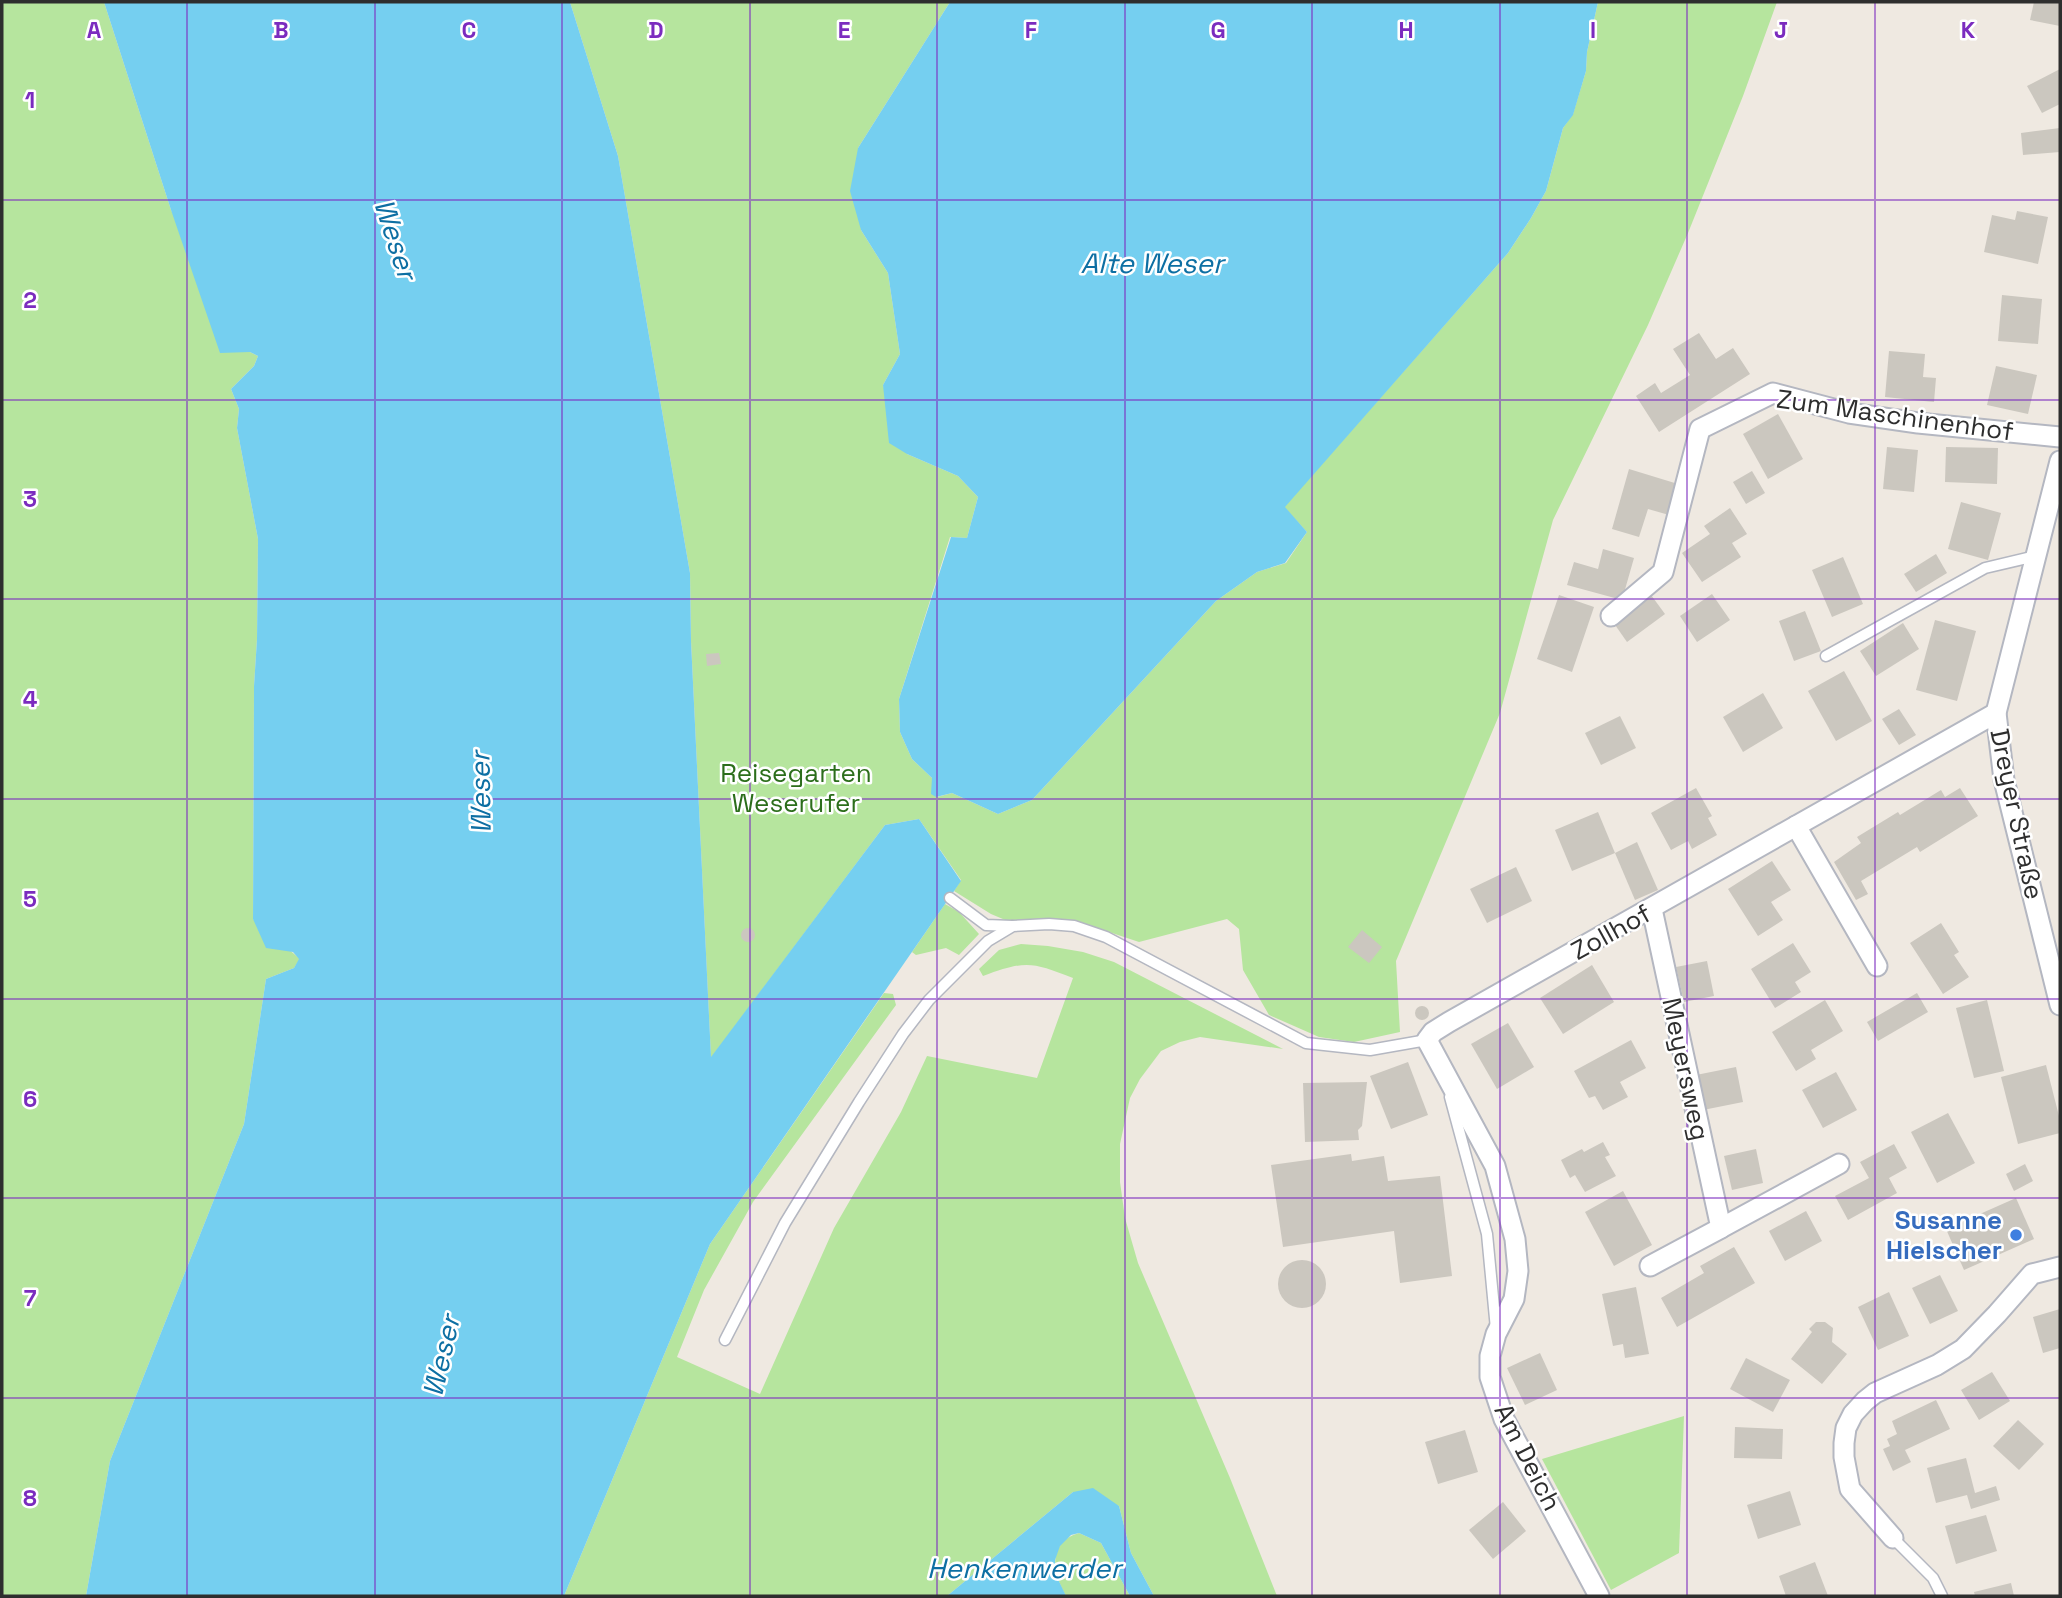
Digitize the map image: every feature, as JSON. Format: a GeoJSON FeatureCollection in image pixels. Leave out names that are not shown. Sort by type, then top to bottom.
{"type":"FeatureCollection","features":[{"type":"Feature","properties":{"kind":"street","name":"Zum Maschinenhof"},"geometry":{"type":"LineString","coordinates":[[1611,616],[1663,572],[1700,429],[1773,393],[1849,413],[1918,423],[2060,437]]}},
{"type":"Feature","properties":{"kind":"street","name":"Dreyer Straße"},"geometry":{"type":"LineString","coordinates":[[2060,461],[1996,713],[2004,780],[2060,1005]]}},
{"type":"Feature","properties":{"kind":"street","name":"Zollhof"},"geometry":{"type":"LineString","coordinates":[[1427,1040],[1433,1032],[1996,713]]}},
{"type":"Feature","properties":{"kind":"street"},"geometry":{"type":"LineString","coordinates":[[1796,825],[1877,966]]}},
{"type":"Feature","properties":{"kind":"street","name":"Meyersweg"},"geometry":{"type":"LineString","coordinates":[[1652,909],[1721,1228]]}},
{"type":"Feature","properties":{"kind":"street","name":"Am Deich"},"geometry":{"type":"LineString","coordinates":[[1427,1040],[1495,1166],[1515,1239],[1518,1271],[1514,1299],[1496,1334],[1490,1356],[1490,1377],[1504,1419],[1599,1596]]}},
{"type":"Feature","properties":{"kind":"street"},"geometry":{"type":"LineString","coordinates":[[1650,1266],[1839,1164]]}},
{"type":"Feature","properties":{"kind":"street"},"geometry":{"type":"LineString","coordinates":[[1893,1538],[1850,1489],[1844,1443],[1846,1428],[1853,1414],[1875,1394],[1937,1365],[1963,1349],[2032,1274],[2060,1267]]}},
{"type":"Feature","properties":{"kind":"lane"},"geometry":{"type":"LineString","coordinates":[[1826,656],[1985,568],[2036,556]]}},
{"type":"Feature","properties":{"kind":"lane"},"geometry":{"type":"LineString","coordinates":[[950,898],[986,925],[1074,926],[1106,937],[1306,1043],[1370,1050],[1427,1040]]}},
{"type":"Feature","properties":{"kind":"lane"},"geometry":{"type":"LineString","coordinates":[[726,1340],[785,1223],[903,1034],[929,1000],[978,951],[1013,926]]}},
{"type":"Feature","properties":{"kind":"lane"},"geometry":{"type":"LineString","coordinates":[[1442,1070],[1487,1234],[1496,1334]]}},
{"type":"Feature","properties":{"kind":"lane"},"geometry":{"type":"LineString","coordinates":[[1893,1538],[1933,1578],[1942,1596]]}},
{"type":"Feature","properties":{"kind":"green space"},"geometry":{"type":"Polygon","coordinates":[[[2,2],[104,2],[171,210],[250,352],[258,356],[254,366],[231,389],[239,409],[237,428],[258,539],[253,919],[300,959],[294,968],[266,979],[244,1124],[110,1461],[86,1596],[2,1596],[2,2]]]}},
{"type":"Feature","properties":{"kind":"green space","name":"Reisegarten Weserufer"},"geometry":{"type":"Polygon","coordinates":[[[570,2],[950,2],[858,148],[861,230],[888,273],[900,354],[883,385],[907,454],[958,476],[978,497],[967,538],[950,537],[899,699],[900,732],[912,759],[932,778],[937,797],[952,793],[998,814],[1032,800],[1216,601],[1257,572],[1286,563],[1307,532],[1284,507],[1508,253],[1531,218],[1546,191],[1563,128],[1573,114],[1586,71],[1587,52],[1598,2],[1777,2],[1688,233],[1648,325],[1553,520],[1500,713],[1396,961],[1400,1032],[1354,1042],[1319,1037],[1269,1015],[1243,970],[1239,929],[1227,919],[1139,942],[1085,924],[1010,922],[991,914],[954,891],[961,880],[919,819],[885,825],[711,1058],[690,573],[618,156],[570,2]]]}},
{"type":"Feature","properties":{"kind":"green space"},"geometry":{"type":"Polygon","coordinates":[[[945,904],[959,912],[979,934],[959,955],[946,948],[916,955],[912,952],[945,904]]]}},
{"type":"Feature","properties":{"kind":"green space"},"geometry":{"type":"Polygon","coordinates":[[[1021,944],[1083,952],[1114,962],[1283,1049],[1200,1037],[1161,1051],[1140,1079],[1130,1098],[1120,1144],[1120,1182],[1125,1218],[1138,1263],[1277,1596],[1154,1596],[1131,1553],[1119,1506],[1073,1492],[947,1596],[564,1596],[710,1244],[884,993],[893,994],[896,1005],[753,1202],[704,1290],[677,1357],[760,1394],[834,1228],[901,1112],[927,1056],[1037,1078],[1073,978],[1029,965],[1009,967],[983,976],[979,969],[999,950],[1021,944]]]}},
{"type":"Feature","properties":{"kind":"green space"},"geometry":{"type":"Polygon","coordinates":[[[1684,1416],[1679,1553],[1611,1590],[1542,1459],[1684,1416]]]}},
{"type":"Feature","properties":{"kind":"green space"},"geometry":{"type":"Polygon","coordinates":[[[1079,1533],[1101,1543],[1130,1596],[1066,1596],[1058,1578],[1055,1560],[1061,1544],[1068,1537],[1079,1533]]]}},
{"type":"Feature","properties":{"kind":"water","name":"Weser"},"geometry":{"type":"Polygon","coordinates":[[[104,2],[570,2],[618,156],[690,573],[711,1057],[885,825],[919,819],[961,881],[710,1244],[564,1596],[86,1596],[110,1461],[244,1124],[266,979],[294,968],[299,959],[293,952],[266,948],[253,919],[258,539],[237,428],[239,409],[231,389],[254,366],[258,356],[250,352],[220,353],[104,2]]]}},
{"type":"Feature","properties":{"kind":"water","name":"Alte Weser"},"geometry":{"type":"Polygon","coordinates":[[[950,2],[1598,2],[1587,52],[1586,71],[1573,115],[1563,128],[1546,191],[1531,218],[1508,253],[1285,507],[1307,532],[1285,563],[1257,572],[1216,601],[1032,800],[998,814],[952,793],[936,797],[931,794],[932,778],[912,759],[900,732],[899,699],[951,537],[967,538],[978,497],[958,476],[907,454],[889,443],[883,385],[900,354],[888,273],[861,230],[850,191],[858,148],[950,2]]]}},
{"type":"Feature","properties":{"kind":"water","name":"Henkenwerder"},"geometry":{"type":"Polygon","coordinates":[[[1093,1488],[1119,1506],[1131,1553],[1154,1596],[1130,1596],[1101,1543],[1079,1533],[1071,1535],[1060,1546],[1055,1560],[1055,1573],[1066,1596],[947,1596],[1073,1492],[1093,1488]]]}},
{"type":"Feature","properties":{"kind":"building"},"geometry":{"type":"Polygon","coordinates":[[[2034,2],[2060,2],[2060,26],[2030,20],[2034,2]]]}},
{"type":"Feature","properties":{"kind":"building"},"geometry":{"type":"Polygon","coordinates":[[[2060,69],[2060,104],[2042,113],[2027,86],[2060,69]]]}},
{"type":"Feature","properties":{"kind":"building"},"geometry":{"type":"Polygon","coordinates":[[[2060,128],[2060,152],[2023,155],[2021,133],[2060,128]]]}},
{"type":"Feature","properties":{"kind":"building"},"geometry":{"type":"Polygon","coordinates":[[[2017,211],[2048,217],[2038,264],[1984,252],[1992,215],[2015,220],[2017,211]]]}},
{"type":"Feature","properties":{"kind":"building"},"geometry":{"type":"Polygon","coordinates":[[[2002,295],[2042,299],[2038,344],[1998,341],[2002,295]]]}},
{"type":"Feature","properties":{"kind":"building"},"geometry":{"type":"Polygon","coordinates":[[[1699,333],[1716,359],[1733,348],[1750,374],[1659,432],[1636,396],[1655,383],[1661,393],[1690,375],[1673,349],[1699,333]]]}},
{"type":"Feature","properties":{"kind":"building"},"geometry":{"type":"Polygon","coordinates":[[[1889,351],[1925,354],[1923,377],[1936,378],[1934,402],[1885,397],[1889,351]]]}},
{"type":"Feature","properties":{"kind":"building"},"geometry":{"type":"Polygon","coordinates":[[[1996,366],[2037,375],[2028,414],[1987,405],[1996,366]]]}},
{"type":"Feature","properties":{"kind":"building"},"geometry":{"type":"Polygon","coordinates":[[[1778,414],[1803,459],[1768,479],[1743,434],[1778,414]]]}},
{"type":"Feature","properties":{"kind":"building"},"geometry":{"type":"Polygon","coordinates":[[[1887,447],[1918,450],[1914,492],[1883,489],[1887,447]]]}},
{"type":"Feature","properties":{"kind":"building"},"geometry":{"type":"Polygon","coordinates":[[[1946,447],[1998,448],[1997,484],[1945,482],[1946,447]]]}},
{"type":"Feature","properties":{"kind":"building"},"geometry":{"type":"Polygon","coordinates":[[[1629,469],[1678,484],[1669,515],[1648,509],[1639,537],[1612,529],[1629,469]]]}},
{"type":"Feature","properties":{"kind":"building"},"geometry":{"type":"Polygon","coordinates":[[[1752,471],[1765,493],[1746,504],[1733,482],[1752,471]]]}},
{"type":"Feature","properties":{"kind":"building"},"geometry":{"type":"Polygon","coordinates":[[[1961,502],[2001,513],[1988,560],[1948,549],[1961,502]]]}},
{"type":"Feature","properties":{"kind":"building"},"geometry":{"type":"Polygon","coordinates":[[[1730,508],[1747,534],[1732,543],[1741,557],[1702,582],[1682,553],[1710,534],[1704,526],[1730,508]]]}},
{"type":"Feature","properties":{"kind":"building"},"geometry":{"type":"Polygon","coordinates":[[[1603,549],[1634,558],[1622,600],[1567,585],[1574,562],[1598,569],[1603,549]]]}},
{"type":"Feature","properties":{"kind":"building"},"geometry":{"type":"Polygon","coordinates":[[[1936,554],[1947,573],[1916,592],[1904,574],[1936,554]]]}},
{"type":"Feature","properties":{"kind":"building"},"geometry":{"type":"Polygon","coordinates":[[[1843,557],[1863,604],[1832,617],[1812,570],[1843,557]]]}},
{"type":"Feature","properties":{"kind":"building"},"geometry":{"type":"Polygon","coordinates":[[[1712,594],[1730,620],[1697,642],[1680,616],[1712,594]]]}},
{"type":"Feature","properties":{"kind":"building"},"geometry":{"type":"Polygon","coordinates":[[[1559,595],[1594,607],[1572,672],[1537,659],[1559,595]]]}},
{"type":"Feature","properties":{"kind":"building"},"geometry":{"type":"Polygon","coordinates":[[[1651,595],[1665,614],[1627,642],[1613,622],[1651,595]]]}},
{"type":"Feature","properties":{"kind":"building"},"geometry":{"type":"Polygon","coordinates":[[[1805,611],[1821,651],[1794,661],[1779,621],[1805,611]]]}},
{"type":"Feature","properties":{"kind":"building"},"geometry":{"type":"Polygon","coordinates":[[[1935,620],[1976,631],[1957,701],[1916,690],[1935,620]]]}},
{"type":"Feature","properties":{"kind":"building"},"geometry":{"type":"Polygon","coordinates":[[[1903,623],[1919,649],[1876,676],[1860,651],[1903,623]]]}},
{"type":"Feature","properties":{"kind":"building"},"geometry":{"type":"Polygon","coordinates":[[[719,653],[721,664],[707,666],[706,654],[719,653]]]}},
{"type":"Feature","properties":{"kind":"building"},"geometry":{"type":"Polygon","coordinates":[[[1844,671],[1872,721],[1836,741],[1808,691],[1844,671]]]}},
{"type":"Feature","properties":{"kind":"building"},"geometry":{"type":"Polygon","coordinates":[[[1763,693],[1783,728],[1743,752],[1723,717],[1763,693]]]}},
{"type":"Feature","properties":{"kind":"building"},"geometry":{"type":"Polygon","coordinates":[[[1899,709],[1916,735],[1899,745],[1882,719],[1899,709]]]}},
{"type":"Feature","properties":{"kind":"building"},"geometry":{"type":"Polygon","coordinates":[[[1620,716],[1636,748],[1601,765],[1585,733],[1620,716]]]}},
{"type":"Feature","properties":{"kind":"building"},"geometry":{"type":"Polygon","coordinates":[[[1696,788],[1712,816],[1708,818],[1717,835],[1692,849],[1688,841],[1671,850],[1651,813],[1696,788]]]}},
{"type":"Feature","properties":{"kind":"building"},"geometry":{"type":"Polygon","coordinates":[[[1960,788],[1978,816],[1920,852],[1917,847],[1861,881],[1868,894],[1856,900],[1834,862],[1861,843],[1857,837],[1941,790],[1945,797],[1960,788]]]}},
{"type":"Feature","properties":{"kind":"building"},"geometry":{"type":"Polygon","coordinates":[[[1598,812],[1615,853],[1572,871],[1555,830],[1598,812]]]}},
{"type":"Feature","properties":{"kind":"building"},"geometry":{"type":"Polygon","coordinates":[[[1637,842],[1658,890],[1635,900],[1615,853],[1637,842]]]}},
{"type":"Feature","properties":{"kind":"building"},"geometry":{"type":"Polygon","coordinates":[[[1772,861],[1791,890],[1771,902],[1783,920],[1758,936],[1728,889],[1772,861]]]}},
{"type":"Feature","properties":{"kind":"building"},"geometry":{"type":"Polygon","coordinates":[[[1516,867],[1532,901],[1487,923],[1470,889],[1516,867]]]}},
{"type":"Feature","properties":{"kind":"building"},"geometry":{"type":"Polygon","coordinates":[[[1941,923],[1959,952],[1954,955],[1969,977],[1943,994],[1910,943],[1941,923]]]}},
{"type":"Feature","properties":{"kind":"building"},"geometry":{"type":"Polygon","coordinates":[[[748,928],[753,930],[753,940],[748,942],[743,940],[741,935],[743,930],[748,928]]]}},
{"type":"Feature","properties":{"kind":"building"},"geometry":{"type":"Polygon","coordinates":[[[1362,930],[1382,947],[1369,963],[1348,947],[1362,930]]]}},
{"type":"Feature","properties":{"kind":"building"},"geometry":{"type":"Polygon","coordinates":[[[1793,943],[1811,972],[1795,982],[1801,992],[1775,1008],[1751,969],[1793,943]]]}},
{"type":"Feature","properties":{"kind":"building"},"geometry":{"type":"Polygon","coordinates":[[[1707,961],[1714,996],[1684,1002],[1676,967],[1707,961]]]}},
{"type":"Feature","properties":{"kind":"building"},"geometry":{"type":"Polygon","coordinates":[[[1592,965],[1614,1002],[1563,1034],[1540,998],[1592,965]]]}},
{"type":"Feature","properties":{"kind":"building"},"geometry":{"type":"Polygon","coordinates":[[[1917,993],[1928,1012],[1878,1041],[1867,1022],[1917,993]]]}},
{"type":"Feature","properties":{"kind":"building"},"geometry":{"type":"Polygon","coordinates":[[[1825,1000],[1843,1031],[1811,1050],[1816,1059],[1796,1071],[1772,1032],[1825,1000]]]}},
{"type":"Feature","properties":{"kind":"building"},"geometry":{"type":"Polygon","coordinates":[[[1987,1000],[2004,1071],[1974,1078],[1956,1008],[1987,1000]]]}},
{"type":"Feature","properties":{"kind":"building"},"geometry":{"type":"Polygon","coordinates":[[[1419,1006],[1425,1006],[1429,1013],[1425,1020],[1419,1020],[1415,1016],[1415,1010],[1419,1006]]]}},
{"type":"Feature","properties":{"kind":"building"},"geometry":{"type":"Polygon","coordinates":[[[1508,1023],[1534,1067],[1497,1089],[1471,1044],[1508,1023]]]}},
{"type":"Feature","properties":{"kind":"building"},"geometry":{"type":"Polygon","coordinates":[[[1631,1040],[1646,1068],[1620,1082],[1628,1097],[1603,1110],[1595,1096],[1589,1098],[1574,1071],[1631,1040]]]}},
{"type":"Feature","properties":{"kind":"building"},"geometry":{"type":"Polygon","coordinates":[[[1408,1062],[1428,1115],[1391,1129],[1370,1076],[1408,1062]]]}},
{"type":"Feature","properties":{"kind":"building"},"geometry":{"type":"Polygon","coordinates":[[[2046,1065],[2060,1120],[2060,1133],[2018,1144],[2001,1077],[2046,1065]]]}},
{"type":"Feature","properties":{"kind":"building"},"geometry":{"type":"Polygon","coordinates":[[[1736,1067],[1743,1102],[1703,1110],[1696,1075],[1736,1067]]]}},
{"type":"Feature","properties":{"kind":"building"},"geometry":{"type":"Polygon","coordinates":[[[1836,1072],[1857,1110],[1823,1128],[1802,1090],[1836,1072]]]}},
{"type":"Feature","properties":{"kind":"building"},"geometry":{"type":"Polygon","coordinates":[[[1367,1082],[1362,1126],[1358,1130],[1359,1140],[1305,1142],[1303,1083],[1367,1082]]]}},
{"type":"Feature","properties":{"kind":"building"},"geometry":{"type":"Polygon","coordinates":[[[1948,1113],[1975,1163],[1937,1183],[1911,1132],[1948,1113]]]}},
{"type":"Feature","properties":{"kind":"building"},"geometry":{"type":"Polygon","coordinates":[[[1603,1142],[1610,1155],[1605,1157],[1616,1176],[1585,1192],[1575,1175],[1570,1178],[1561,1160],[1603,1142]]]}},
{"type":"Feature","properties":{"kind":"building"},"geometry":{"type":"Polygon","coordinates":[[[1894,1144],[1907,1168],[1889,1178],[1897,1193],[1848,1220],[1835,1196],[1869,1178],[1860,1162],[1894,1144]]]}},
{"type":"Feature","properties":{"kind":"building"},"geometry":{"type":"Polygon","coordinates":[[[1756,1149],[1763,1183],[1732,1190],[1724,1156],[1756,1149]]]}},
{"type":"Feature","properties":{"kind":"building"},"geometry":{"type":"Polygon","coordinates":[[[1351,1154],[1352,1161],[1384,1156],[1388,1181],[1440,1176],[1452,1276],[1400,1283],[1394,1231],[1283,1247],[1271,1165],[1351,1154]]]}},
{"type":"Feature","properties":{"kind":"building"},"geometry":{"type":"Polygon","coordinates":[[[2025,1164],[2033,1181],[2014,1191],[2006,1174],[2025,1164]]]}},
{"type":"Feature","properties":{"kind":"building"},"geometry":{"type":"Polygon","coordinates":[[[1623,1191],[1652,1245],[1614,1266],[1585,1212],[1623,1191]]]}},
{"type":"Feature","properties":{"kind":"building"},"geometry":{"type":"Polygon","coordinates":[[[2016,1198],[2034,1239],[1964,1270],[1946,1229],[2016,1198]]]}},
{"type":"Feature","properties":{"kind":"building"},"geometry":{"type":"Polygon","coordinates":[[[1806,1211],[1822,1241],[1785,1261],[1769,1231],[1806,1211]]]}},
{"type":"Feature","properties":{"kind":"building"},"geometry":{"type":"Polygon","coordinates":[[[1734,1247],[1755,1283],[1677,1327],[1661,1298],[1704,1273],[1700,1266],[1734,1247]]]}},
{"type":"Feature","properties":{"kind":"building"},"geometry":{"type":"Polygon","coordinates":[[[1302,1260],[1319,1267],[1326,1284],[1319,1301],[1302,1308],[1285,1301],[1278,1284],[1285,1267],[1302,1260]]]}},
{"type":"Feature","properties":{"kind":"building"},"geometry":{"type":"Polygon","coordinates":[[[1940,1275],[1958,1311],[1930,1324],[1912,1288],[1940,1275]]]}},
{"type":"Feature","properties":{"kind":"building"},"geometry":{"type":"Polygon","coordinates":[[[1636,1287],[1649,1354],[1625,1358],[1623,1344],[1613,1346],[1602,1294],[1636,1287]]]}},
{"type":"Feature","properties":{"kind":"building"},"geometry":{"type":"Polygon","coordinates":[[[1889,1292],[1909,1336],[1878,1350],[1858,1307],[1889,1292]]]}},
{"type":"Feature","properties":{"kind":"building"},"geometry":{"type":"Polygon","coordinates":[[[2060,1309],[2060,1348],[2043,1353],[2033,1317],[2060,1309]]]}},
{"type":"Feature","properties":{"kind":"building"},"geometry":{"type":"Polygon","coordinates":[[[1816,1322],[1825,1322],[1833,1328],[1832,1342],[1847,1354],[1822,1384],[1791,1359],[1812,1332],[1809,1329],[1816,1322]]]}},
{"type":"Feature","properties":{"kind":"building"},"geometry":{"type":"Polygon","coordinates":[[[1540,1353],[1557,1390],[1525,1405],[1507,1368],[1540,1353]]]}},
{"type":"Feature","properties":{"kind":"building"},"geometry":{"type":"Polygon","coordinates":[[[1746,1358],[1790,1380],[1773,1412],[1730,1389],[1746,1358]]]}},
{"type":"Feature","properties":{"kind":"building"},"geometry":{"type":"Polygon","coordinates":[[[1992,1372],[2010,1401],[1979,1420],[1961,1390],[1992,1372]]]}},
{"type":"Feature","properties":{"kind":"building"},"geometry":{"type":"Polygon","coordinates":[[[1936,1400],[1950,1429],[1905,1450],[1911,1462],[1893,1471],[1883,1449],[1890,1446],[1887,1439],[1897,1434],[1892,1421],[1936,1400]]]}},
{"type":"Feature","properties":{"kind":"building"},"geometry":{"type":"Polygon","coordinates":[[[2018,1420],[2044,1444],[2019,1470],[1993,1446],[2018,1420]]]}},
{"type":"Feature","properties":{"kind":"building"},"geometry":{"type":"Polygon","coordinates":[[[1735,1427],[1783,1429],[1782,1459],[1734,1458],[1735,1427]]]}},
{"type":"Feature","properties":{"kind":"building"},"geometry":{"type":"Polygon","coordinates":[[[1465,1430],[1478,1472],[1438,1484],[1425,1442],[1465,1430]]]}},
{"type":"Feature","properties":{"kind":"building"},"geometry":{"type":"Polygon","coordinates":[[[1966,1458],[1975,1493],[1996,1486],[2000,1500],[1971,1509],[1967,1495],[1936,1503],[1927,1468],[1966,1458]]]}},
{"type":"Feature","properties":{"kind":"building"},"geometry":{"type":"Polygon","coordinates":[[[1790,1491],[1801,1525],[1758,1539],[1747,1505],[1790,1491]]]}},
{"type":"Feature","properties":{"kind":"building"},"geometry":{"type":"Polygon","coordinates":[[[1503,1502],[1526,1531],[1493,1559],[1469,1530],[1503,1502]]]}},
{"type":"Feature","properties":{"kind":"building"},"geometry":{"type":"Polygon","coordinates":[[[1986,1515],[1997,1551],[1956,1564],[1945,1526],[1986,1515]]]}},
{"type":"Feature","properties":{"kind":"building"},"geometry":{"type":"Polygon","coordinates":[[[1815,1562],[1828,1596],[1786,1596],[1779,1576],[1815,1562]]]}},
{"type":"Feature","properties":{"kind":"building"},"geometry":{"type":"Polygon","coordinates":[[[2011,1583],[2014,1596],[1975,1596],[1974,1592],[2011,1583]]]}},
{"type":"Feature","properties":{"kind":"place","name":"Susanne Hielscher"},"geometry":{"type":"Point","coordinates":[2016,1235]}}]}
